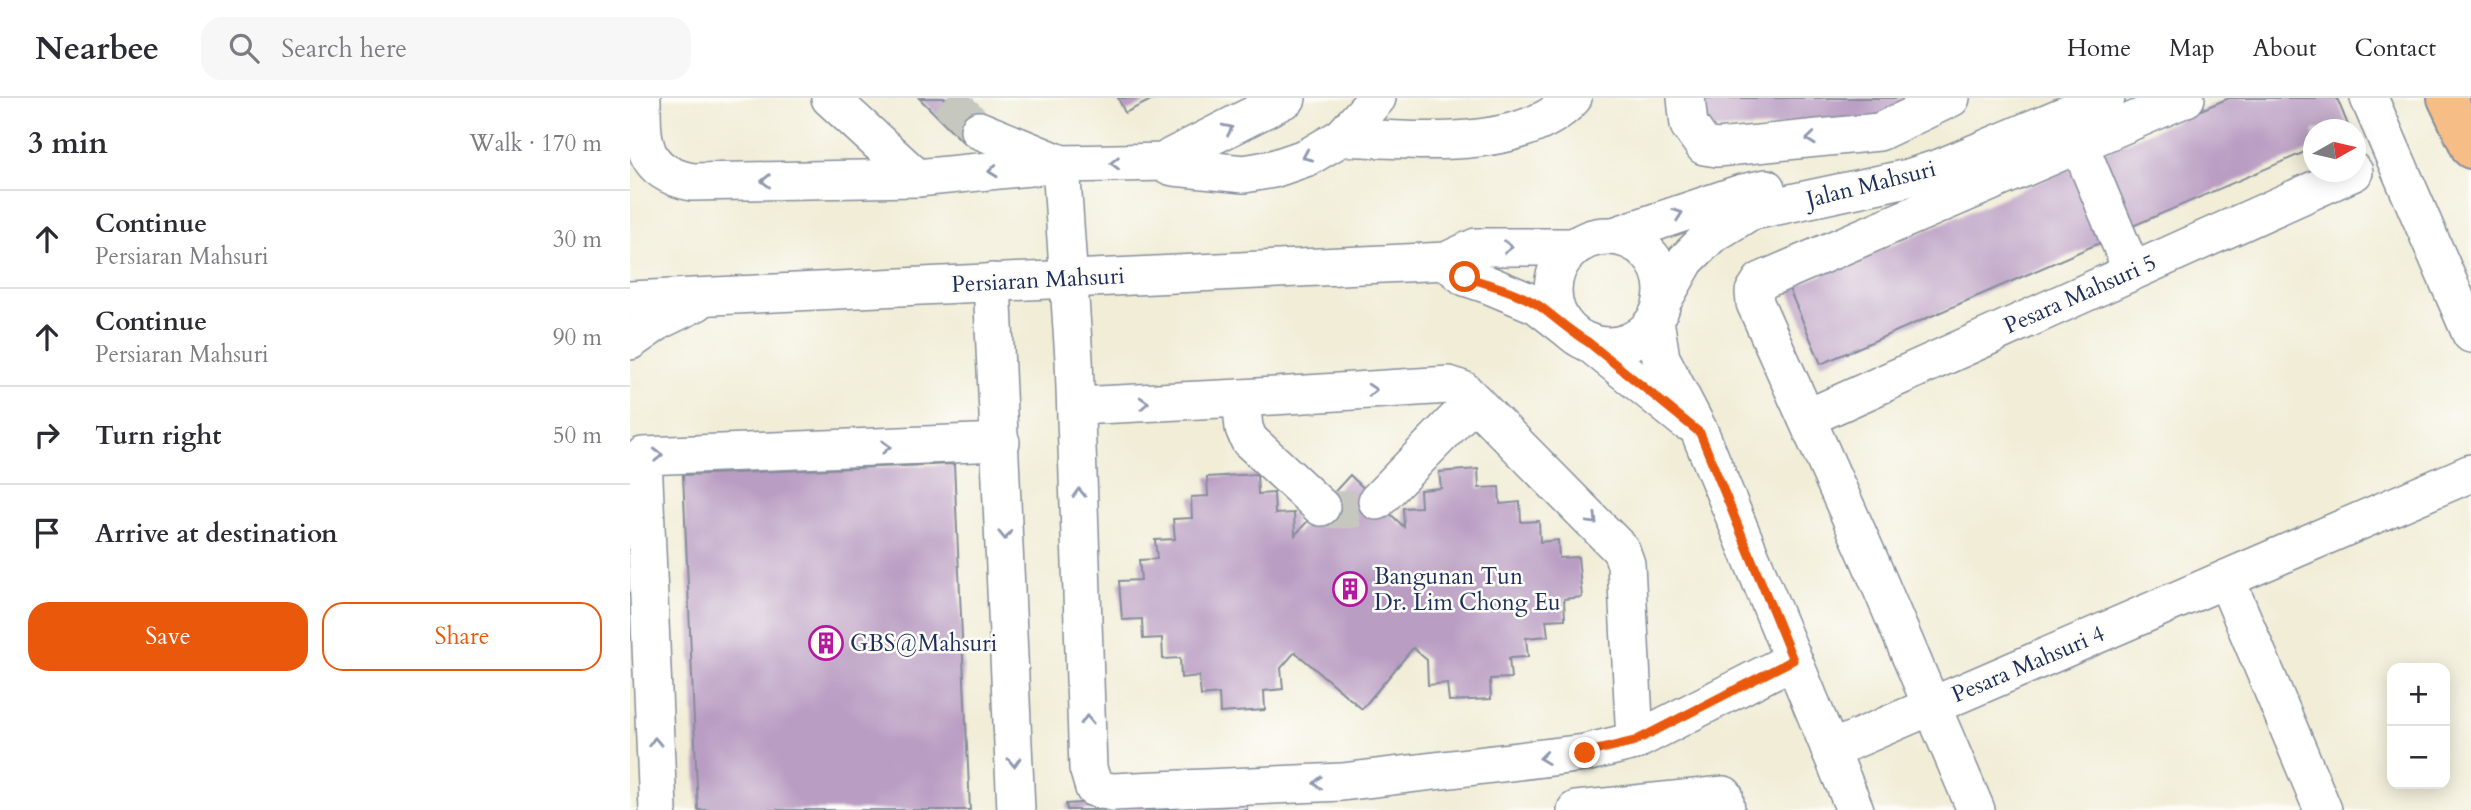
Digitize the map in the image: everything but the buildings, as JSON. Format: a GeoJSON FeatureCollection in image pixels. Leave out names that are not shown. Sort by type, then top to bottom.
{"type":"FeatureCollection","features":[{"type":"Feature","properties":{"kind":"main road"},"geometry":{"type":"LineString","coordinates":[[2447,98],[2471,149]]}},
{"type":"Feature","properties":{"kind":"street"},"geometry":{"type":"LineString","coordinates":[[642,98],[644,146],[651,160],[662,173],[692,182],[917,178],[1061,164],[1169,162]]}},
{"type":"Feature","properties":{"kind":"street"},"geometry":{"type":"LineString","coordinates":[[830,98],[917,178]]}},
{"type":"Feature","properties":{"kind":"street"},"geometry":{"type":"LineString","coordinates":[[1169,162],[1171,157],[1287,98]]}},
{"type":"Feature","properties":{"kind":"street"},"geometry":{"type":"LineString","coordinates":[[1169,162],[1170,166],[1174,167],[1244,174],[1273,169],[1308,157],[1342,137],[1377,98]]}},
{"type":"Feature","properties":{"kind":"street"},"geometry":{"type":"LineString","coordinates":[[1342,137],[1442,141],[1499,135],[1537,124],[1565,108],[1573,98]]}},
{"type":"Feature","properties":{"kind":"street"},"geometry":{"type":"LineString","coordinates":[[1686,98],[1689,125],[1704,146],[1717,148],[1879,132],[1932,102],[1934,148]]}},
{"type":"Feature","properties":{"kind":"street","name":"Jalan Mahsuri"},"geometry":{"type":"LineString","coordinates":[[1746,202],[1903,159],[2053,98]]}},
{"type":"Feature","properties":{"kind":"street","name":"Jalan Mahsuri"},"geometry":{"type":"LineString","coordinates":[[1746,202],[1919,175],[2106,98]]}},
{"type":"Feature","properties":{"kind":"street"},"geometry":{"type":"LineString","coordinates":[[1976,810],[1755,303],[1754,292],[1761,281],[2186,98]]}},
{"type":"Feature","properties":{"kind":"street"},"geometry":{"type":"LineString","coordinates":[[2370,98],[2471,334]]}},
{"type":"Feature","properties":{"kind":"street"},"geometry":{"type":"LineString","coordinates":[[979,130],[1061,164]]}},
{"type":"Feature","properties":{"kind":"street"},"geometry":{"type":"LineString","coordinates":[[2079,144],[2132,271]]}},
{"type":"Feature","properties":{"kind":"street","name":"Pesara Mahsuri 5"},"geometry":{"type":"LineString","coordinates":[[2366,166],[2394,153]]}},
{"type":"Feature","properties":{"kind":"street"},"geometry":{"type":"LineString","coordinates":[[1061,164],[1076,406],[1088,768],[1094,788],[1112,792],[1342,782],[1585,753],[1635,741],[1793,660]]}},
{"type":"Feature","properties":{"kind":"street","name":"Pesara Mahsuri 5"},"geometry":{"type":"LineString","coordinates":[[1807,418],[2330,182]]}},
{"type":"Feature","properties":{"kind":"street"},"geometry":{"type":"LineString","coordinates":[[1746,202],[1686,260],[1645,331],[1632,340],[1618,345],[1602,345],[1581,338],[1559,314],[1553,291],[1555,275],[1562,260],[1573,247],[1600,236],[1614,236],[1746,202]]}},
{"type":"Feature","properties":{"kind":"street"},"geometry":{"type":"LineString","coordinates":[[1614,236],[1632,241],[1647,251],[1657,267],[1663,284],[1658,311],[1661,358],[1700,433],[1855,810]]}},
{"type":"Feature","properties":{"kind":"street","name":"Persiaran Mahsuri"},"geometry":{"type":"LineString","coordinates":[[630,300],[1447,261],[1476,247],[1573,247]]}},
{"type":"Feature","properties":{"kind":"street"},"geometry":{"type":"LineString","coordinates":[[1447,261],[1465,277],[1537,305],[1700,433]]}},
{"type":"Feature","properties":{"kind":"street"},"geometry":{"type":"LineString","coordinates":[[630,280],[653,288],[707,297]]}},
{"type":"Feature","properties":{"kind":"street"},"geometry":{"type":"LineString","coordinates":[[992,282],[1016,810]]}},
{"type":"Feature","properties":{"kind":"street"},"geometry":{"type":"LineString","coordinates":[[630,341],[660,320],[707,297]]}},
{"type":"Feature","properties":{"kind":"street"},"geometry":{"type":"LineString","coordinates":[[1076,406],[1449,385],[1463,390],[1621,550],[1626,564],[1635,741]]}},
{"type":"Feature","properties":{"kind":"street"},"geometry":{"type":"LineString","coordinates":[[1241,398],[1244,428],[1249,440],[1321,507]]}},
{"type":"Feature","properties":{"kind":"street"},"geometry":{"type":"LineString","coordinates":[[1377,501],[1474,401]]}},
{"type":"Feature","properties":{"kind":"street"},"geometry":{"type":"LineString","coordinates":[[658,810],[643,456],[1001,442]]}},
{"type":"Feature","properties":{"kind":"street","name":"Pesara Mahsuri 4"},"geometry":{"type":"LineString","coordinates":[[1830,750],[2471,473]]}},
{"type":"Feature","properties":{"kind":"street"},"geometry":{"type":"LineString","coordinates":[[2226,579],[2323,810]]}},
{"type":"Feature","properties":{"kind":"street"},"geometry":{"type":"LineString","coordinates":[[1576,810],[1724,795],[1726,810]]}},
{"type":"Feature","properties":{"kind":"tunnel"},"geometry":{"type":"LineString","coordinates":[[946,98],[979,130]]}},
{"type":"Feature","properties":{"kind":"tunnel"},"geometry":{"type":"LineString","coordinates":[[1321,507],[1350,510],[1366,507],[1377,501]]}},
{"type":"Feature","properties":{"kind":"place","name":"Bangunan Tun Dr. Lim Chong Eu"},"geometry":{"type":"Point","coordinates":[1350,589]}},
{"type":"Feature","properties":{"kind":"place","name":"GBS@Mahsuri"},"geometry":{"type":"Point","coordinates":[826,643]}},
{"type":"Feature","properties":{"kind":"route"},"geometry":{"type":"LineString","coordinates":[[1465,277],[1537,305],[1588,342],[1700,433],[1793,660],[1635,741],[1585,753]]}}]}
